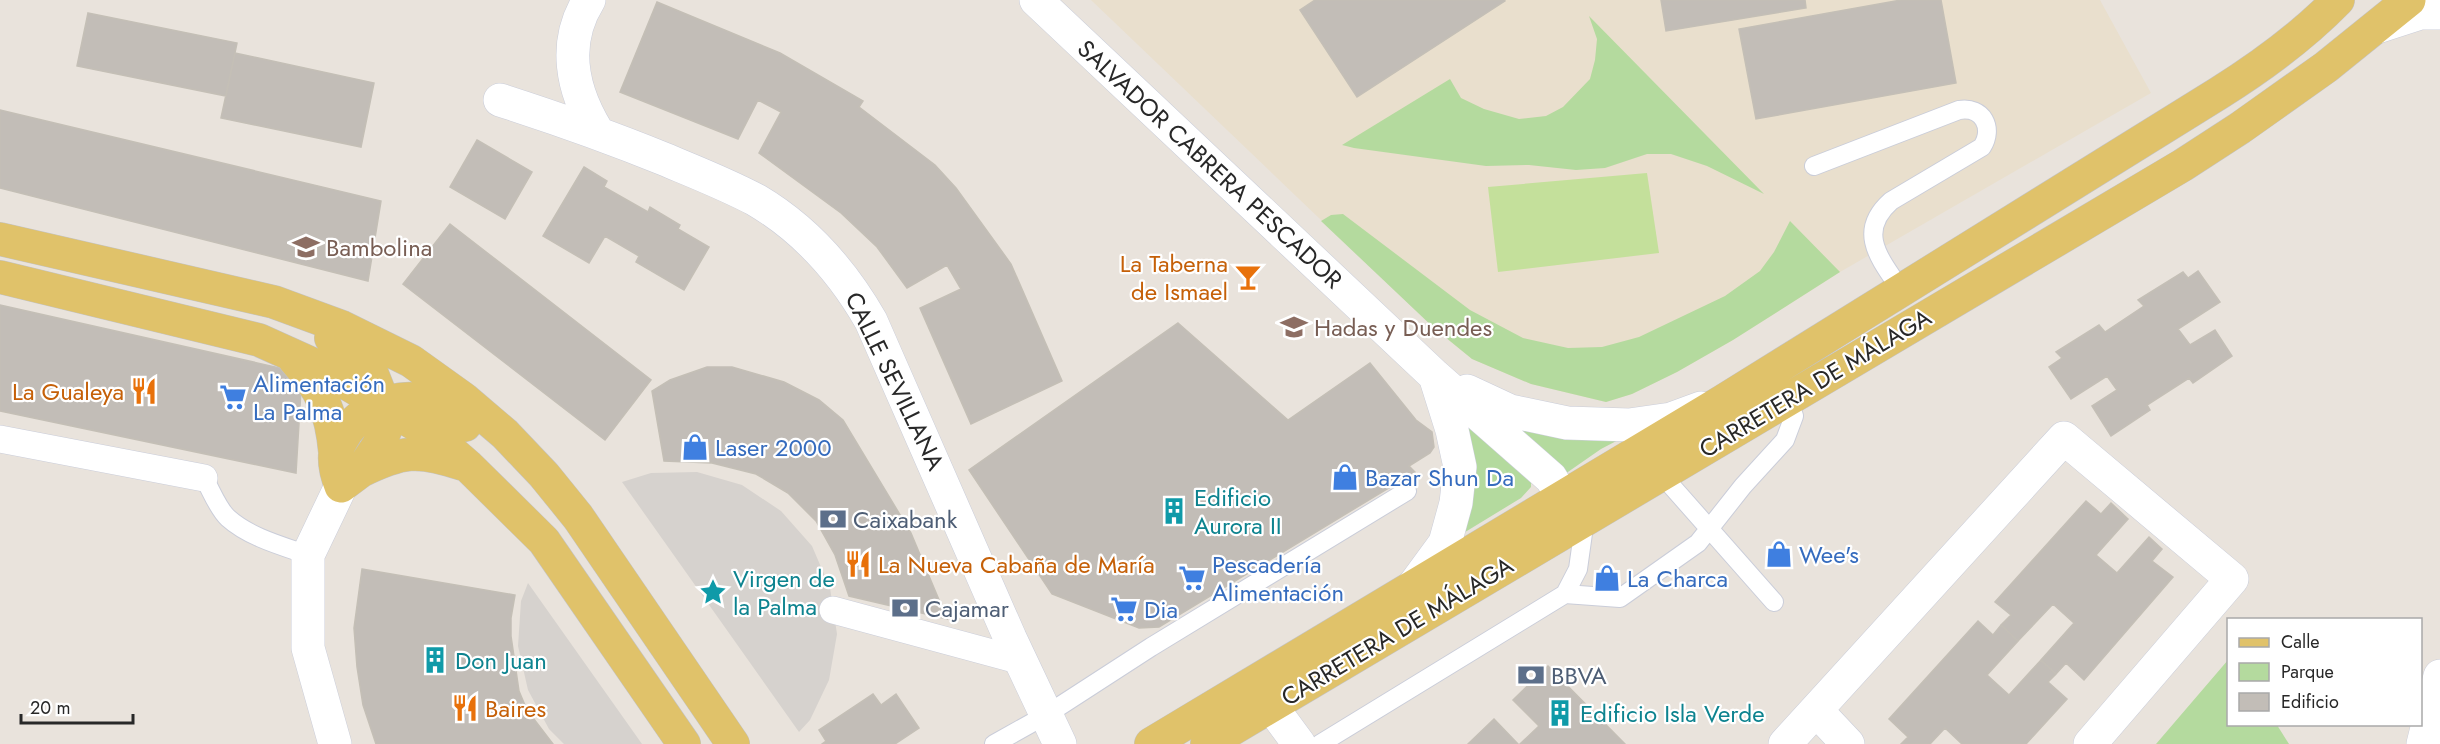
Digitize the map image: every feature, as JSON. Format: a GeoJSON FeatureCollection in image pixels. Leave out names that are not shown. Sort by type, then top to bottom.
{"type":"FeatureCollection","features":[{"type":"Feature","properties":{"kind":"main road","name":"CARRETERA DE MÁLAGA"},"geometry":{"type":"LineString","coordinates":[[1151,744],[1724,401],[2268,62],[2312,26],[2338,0]]}},
{"type":"Feature","properties":{"kind":"main road","name":"CARRETERA DE MÁLAGA"},"geometry":{"type":"LineString","coordinates":[[1207,744],[2183,165],[2250,122],[2326,67],[2409,0]]}},
{"type":"Feature","properties":{"kind":"main road"},"geometry":{"type":"LineString","coordinates":[[0,238],[274,302],[374,341],[411,361],[464,399],[505,434],[544,474],[578,517],[733,744]]}},
{"type":"Feature","properties":{"kind":"main road"},"geometry":{"type":"LineString","coordinates":[[0,277],[259,340],[321,368],[430,433],[468,466],[544,541],[684,744]]}},
{"type":"Feature","properties":{"kind":"main road"},"geometry":{"type":"LineString","coordinates":[[310,315],[329,337],[358,352],[371,371],[384,404],[386,431],[351,478]]}},
{"type":"Feature","properties":{"kind":"main road"},"geometry":{"type":"LineString","coordinates":[[288,353],[311,378],[323,398],[332,422],[336,472],[351,478]]}},
{"type":"Feature","properties":{"kind":"main road"},"geometry":{"type":"LineString","coordinates":[[335,452],[346,430],[364,412],[402,399],[437,404],[471,428],[505,434]]}},
{"type":"Feature","properties":{"kind":"main road"},"geometry":{"type":"LineString","coordinates":[[351,478],[389,457],[412,453],[441,456],[468,466]]}},
{"type":"Feature","properties":{"kind":"street"},"geometry":{"type":"LineString","coordinates":[[589,0],[576,28],[573,59],[579,96],[597,131]]}},
{"type":"Feature","properties":{"kind":"street","name":"SALVADOR CABRERA PESCADOR"},"geometry":{"type":"LineString","coordinates":[[1036,0],[1435,376],[1551,478],[1562,496]]}},
{"type":"Feature","properties":{"kind":"street"},"geometry":{"type":"LineString","coordinates":[[2375,28],[2420,13],[2440,13]]}},
{"type":"Feature","properties":{"kind":"street","name":"CALLE SEVILLANA"},"geometry":{"type":"LineString","coordinates":[[500,100],[597,131],[721,183],[755,200],[794,228],[842,275],[872,321],[1053,730]]}},
{"type":"Feature","properties":{"kind":"street","name":"SALVADOR CABRERA PESCADOR"},"geometry":{"type":"LineString","coordinates":[[1435,376],[1510,411],[1567,423],[1629,425],[1671,419],[1724,401]]}},
{"type":"Feature","properties":{"kind":"street","name":"SALVADOR CABRERA PESCADOR"},"geometry":{"type":"LineString","coordinates":[[1412,588],[1445,543],[1456,503],[1460,466],[1452,430],[1435,376]]}},
{"type":"Feature","properties":{"kind":"street"},"geometry":{"type":"LineString","coordinates":[[1785,744],[2064,438],[2232,579],[2090,744]]}},
{"type":"Feature","properties":{"kind":"street"},"geometry":{"type":"LineString","coordinates":[[0,439],[204,478]]}},
{"type":"Feature","properties":{"kind":"street"},"geometry":{"type":"LineString","coordinates":[[335,744],[308,648],[308,555],[351,478]]}},
{"type":"Feature","properties":{"kind":"street"},"geometry":{"type":"LineString","coordinates":[[1540,546],[1552,532],[1560,515],[1562,496]]}},
{"type":"Feature","properties":{"kind":"street"},"geometry":{"type":"LineString","coordinates":[[833,610],[1022,661]]}},
{"type":"Feature","properties":{"kind":"street"},"geometry":{"type":"LineString","coordinates":[[2423,744],[2440,676]]}},
{"type":"Feature","properties":{"kind":"street"},"geometry":{"type":"LineString","coordinates":[[1271,706],[1299,744]]}},
{"type":"Feature","properties":{"kind":"street"},"geometry":{"type":"LineString","coordinates":[[1816,710],[1848,744]]}},
{"type":"Feature","properties":{"kind":"lane"},"geometry":{"type":"LineString","coordinates":[[1814,166],[1959,110],[1973,111],[1984,120],[1988,134],[1982,147],[1891,201],[1875,220],[1872,233],[1874,245],[1879,257],[1901,290]]}},
{"type":"Feature","properties":{"kind":"lane"},"geometry":{"type":"LineString","coordinates":[[1565,594],[1620,597],[1698,543],[1743,486],[1785,440],[1794,416],[1788,399]]}},
{"type":"Feature","properties":{"kind":"lane"},"geometry":{"type":"LineString","coordinates":[[1661,474],[1774,602]]}},
{"type":"Feature","properties":{"kind":"lane"},"geometry":{"type":"LineString","coordinates":[[204,478],[227,517],[263,538],[308,555]]}},
{"type":"Feature","properties":{"kind":"lane"},"geometry":{"type":"LineString","coordinates":[[994,744],[1053,730],[1151,647],[1407,491]]}},
{"type":"Feature","properties":{"kind":"lane"},"geometry":{"type":"LineString","coordinates":[[1320,744],[1565,594],[1578,569],[1586,519]]}},
{"type":"Feature","properties":{"kind":"shaded area"},"geometry":{"type":"Polygon","coordinates":[[[1091,0],[2100,0],[2151,93],[1840,272],[1733,340],[1677,372],[1632,394],[1606,402],[1531,384],[1472,359],[1434,328],[1091,0]]]}},
{"type":"Feature","properties":{"kind":"shaded area"},"geometry":{"type":"Polygon","coordinates":[[[697,472],[742,485],[781,511],[812,546],[830,588],[837,634],[829,680],[810,720],[799,732],[622,482],[651,473],[697,472]]]}},
{"type":"Feature","properties":{"kind":"shaded area"},"geometry":{"type":"Polygon","coordinates":[[[528,583],[642,744],[564,744],[549,729],[528,690],[518,646],[521,601],[528,583]]]}},
{"type":"Feature","properties":{"kind":"green space"},"geometry":{"type":"Polygon","coordinates":[[[1589,16],[1764,194],[1707,166],[1671,154],[1647,154],[1605,168],[1576,170],[1529,165],[1486,166],[1342,145],[1450,79],[1461,98],[1484,109],[1519,119],[1546,116],[1563,107],[1590,79],[1597,39],[1589,16]]]}},
{"type":"Feature","properties":{"kind":"green space"},"geometry":{"type":"Polygon","coordinates":[[[1647,173],[1659,253],[1498,272],[1488,187],[1647,173]]]}},
{"type":"Feature","properties":{"kind":"green space"},"geometry":{"type":"Polygon","coordinates":[[[1343,214],[1470,310],[1523,338],[1568,348],[1602,347],[1639,337],[1725,296],[1760,271],[1774,252],[1790,221],[1840,272],[1733,340],[1677,372],[1632,394],[1606,402],[1531,384],[1472,359],[1434,328],[1321,221],[1331,215],[1343,214]]]}},
{"type":"Feature","properties":{"kind":"green space"},"geometry":{"type":"Polygon","coordinates":[[[1457,417],[1531,480],[1531,487],[1521,498],[1457,537],[1457,417]]]}},
{"type":"Feature","properties":{"kind":"green space"},"geometry":{"type":"Polygon","coordinates":[[[1501,417],[1624,437],[1601,449],[1565,474],[1501,417]]]}},
{"type":"Feature","properties":{"kind":"green space"},"geometry":{"type":"Polygon","coordinates":[[[2227,661],[2227,726],[2278,726],[2289,744],[2156,744],[2227,661]]]}},
{"type":"Feature","properties":{"kind":"building"},"geometry":{"type":"Polygon","coordinates":[[[1315,0],[1505,1],[1357,97],[1300,10],[1315,0]]]}},
{"type":"Feature","properties":{"kind":"building"},"geometry":{"type":"Polygon","coordinates":[[[1661,0],[1805,0],[1806,8],[1666,31],[1661,0]]]}},
{"type":"Feature","properties":{"kind":"building"},"geometry":{"type":"Polygon","coordinates":[[[1901,0],[1941,0],[1956,83],[1756,119],[1739,29],[1901,0]]]}},
{"type":"Feature","properties":{"kind":"building"},"geometry":{"type":"Polygon","coordinates":[[[657,2],[780,53],[863,101],[859,107],[935,165],[956,188],[1011,264],[1062,381],[971,424],[920,308],[961,289],[947,265],[907,288],[877,247],[841,213],[759,153],[781,112],[758,100],[738,139],[620,92],[657,2]]]}},
{"type":"Feature","properties":{"kind":"building"},"geometry":{"type":"Polygon","coordinates":[[[88,13],[237,43],[226,96],[77,66],[88,13]]]}},
{"type":"Feature","properties":{"kind":"building"},"geometry":{"type":"Polygon","coordinates":[[[235,53],[374,83],[361,147],[221,118],[235,53]]]}},
{"type":"Feature","properties":{"kind":"building"},"geometry":{"type":"Polygon","coordinates":[[[0,110],[381,201],[368,281],[0,188],[0,110]]]}},
{"type":"Feature","properties":{"kind":"building"},"geometry":{"type":"Polygon","coordinates":[[[477,140],[532,172],[505,219],[450,187],[477,140]]]}},
{"type":"Feature","properties":{"kind":"building"},"geometry":{"type":"Polygon","coordinates":[[[584,167],[607,181],[604,187],[648,212],[650,207],[680,225],[678,229],[709,247],[684,290],[636,262],[639,256],[605,236],[589,263],[543,236],[584,167]]]}},
{"type":"Feature","properties":{"kind":"building"},"geometry":{"type":"Polygon","coordinates":[[[450,224],[651,380],[605,440],[403,284],[450,224]]]}},
{"type":"Feature","properties":{"kind":"building"},"geometry":{"type":"Polygon","coordinates":[[[2198,271],[2220,302],[2178,329],[2190,345],[2215,330],[2232,356],[2193,383],[2189,378],[2147,405],[2150,410],[2111,436],[2092,406],[2117,390],[2107,376],[2071,399],[2049,367],[2062,358],[2056,352],[2099,325],[2105,332],[2144,306],[2138,300],[2183,272],[2188,278],[2198,271]]]}},
{"type":"Feature","properties":{"kind":"building"},"geometry":{"type":"Polygon","coordinates":[[[0,305],[302,373],[296,473],[0,411],[0,305]]]}},
{"type":"Feature","properties":{"kind":"building","name":"Edificio Aurora II"},"geometry":{"type":"Polygon","coordinates":[[[1178,323],[1288,420],[1370,363],[1416,420],[1432,432],[1434,447],[1430,453],[1409,466],[1415,472],[1159,627],[1139,628],[1052,594],[969,470],[1178,323]]]}},
{"type":"Feature","properties":{"kind":"building"},"geometry":{"type":"Polygon","coordinates":[[[707,367],[732,367],[784,382],[819,400],[843,420],[911,533],[947,619],[849,596],[835,555],[816,521],[788,493],[756,474],[712,463],[664,461],[652,391],[670,380],[707,367]]]}},
{"type":"Feature","properties":{"kind":"building"},"geometry":{"type":"Polygon","coordinates":[[[2086,501],[2101,514],[2111,503],[2128,519],[2096,555],[2117,573],[2149,537],[2162,549],[2152,561],[2173,577],[2084,680],[2066,663],[2056,674],[2041,660],[2074,623],[2053,604],[2018,641],[2001,625],[2011,615],[1995,602],[2086,501]]]}},
{"type":"Feature","properties":{"kind":"building","name":"Don Juan"},"geometry":{"type":"Polygon","coordinates":[[[362,569],[515,595],[511,636],[519,691],[527,710],[553,744],[376,744],[363,705],[357,667],[354,628],[362,569]]]}},
{"type":"Feature","properties":{"kind":"building"},"geometry":{"type":"Polygon","coordinates":[[[1978,621],[1993,635],[2001,625],[2018,641],[1987,675],[2009,695],[2041,660],[2056,674],[2048,682],[2067,699],[2026,744],[1962,744],[1945,728],[1930,744],[1901,744],[1908,737],[1889,719],[1978,621]]]}},
{"type":"Feature","properties":{"kind":"building","name":"Edificio Isla Verde"},"geometry":{"type":"Polygon","coordinates":[[[1548,666],[1625,744],[1520,744],[1539,726],[1513,700],[1548,666]]]}},
{"type":"Feature","properties":{"kind":"building"},"geometry":{"type":"Polygon","coordinates":[[[873,694],[881,705],[896,694],[919,728],[895,744],[822,744],[826,741],[819,730],[873,694]]]}},
{"type":"Feature","properties":{"kind":"building","name":"Edificio Isla Verde"},"geometry":{"type":"Polygon","coordinates":[[[1494,719],[1518,744],[1468,744],[1494,719]]]}},
{"type":"Feature","properties":{"kind":"place","name":"Bambolina"},"geometry":{"type":"Point","coordinates":[306,247]}},
{"type":"Feature","properties":{"kind":"place","name":"La Taberna de Ismael"},"geometry":{"type":"Point","coordinates":[1248,277]}},
{"type":"Feature","properties":{"kind":"place","name":"Hadas y Duendes"},"geometry":{"type":"Point","coordinates":[1294,327]}},
{"type":"Feature","properties":{"kind":"place","name":"La Gualeya"},"geometry":{"type":"Point","coordinates":[144,391]}},
{"type":"Feature","properties":{"kind":"place","name":"Alimentación La Palma"},"geometry":{"type":"Point","coordinates":[233,397]}},
{"type":"Feature","properties":{"kind":"place","name":"Laser 2000"},"geometry":{"type":"Point","coordinates":[695,447]}},
{"type":"Feature","properties":{"kind":"place","name":"Bazar Shun Da"},"geometry":{"type":"Point","coordinates":[1345,477]}},
{"type":"Feature","properties":{"kind":"place","name":"Edificio Aurora II"},"geometry":{"type":"Point","coordinates":[1174,511]}},
{"type":"Feature","properties":{"kind":"place","name":"Caixabank"},"geometry":{"type":"Point","coordinates":[833,519]}},
{"type":"Feature","properties":{"kind":"place","name":"Wee's"},"geometry":{"type":"Point","coordinates":[1779,554]}},
{"type":"Feature","properties":{"kind":"place","name":"La Nueva Cabaña de María"},"geometry":{"type":"Point","coordinates":[858,564]}},
{"type":"Feature","properties":{"kind":"place","name":"Pescadería Alimentación"},"geometry":{"type":"Point","coordinates":[1192,578]}},
{"type":"Feature","properties":{"kind":"place","name":"La Charca"},"geometry":{"type":"Point","coordinates":[1607,578]}},
{"type":"Feature","properties":{"kind":"place","name":"Virgen de la Palma"},"geometry":{"type":"Point","coordinates":[713,592]}},
{"type":"Feature","properties":{"kind":"place","name":"Cajamar"},"geometry":{"type":"Point","coordinates":[905,608]}},
{"type":"Feature","properties":{"kind":"place","name":"Dia"},"geometry":{"type":"Point","coordinates":[1124,609]}},
{"type":"Feature","properties":{"kind":"place","name":"Don Juan"},"geometry":{"type":"Point","coordinates":[435,660]}},
{"type":"Feature","properties":{"kind":"place","name":"BBVA"},"geometry":{"type":"Point","coordinates":[1531,675]}},
{"type":"Feature","properties":{"kind":"place","name":"Baires"},"geometry":{"type":"Point","coordinates":[465,708]}},
{"type":"Feature","properties":{"kind":"place","name":"Edificio Isla Verde"},"geometry":{"type":"Point","coordinates":[1560,713]}}]}
